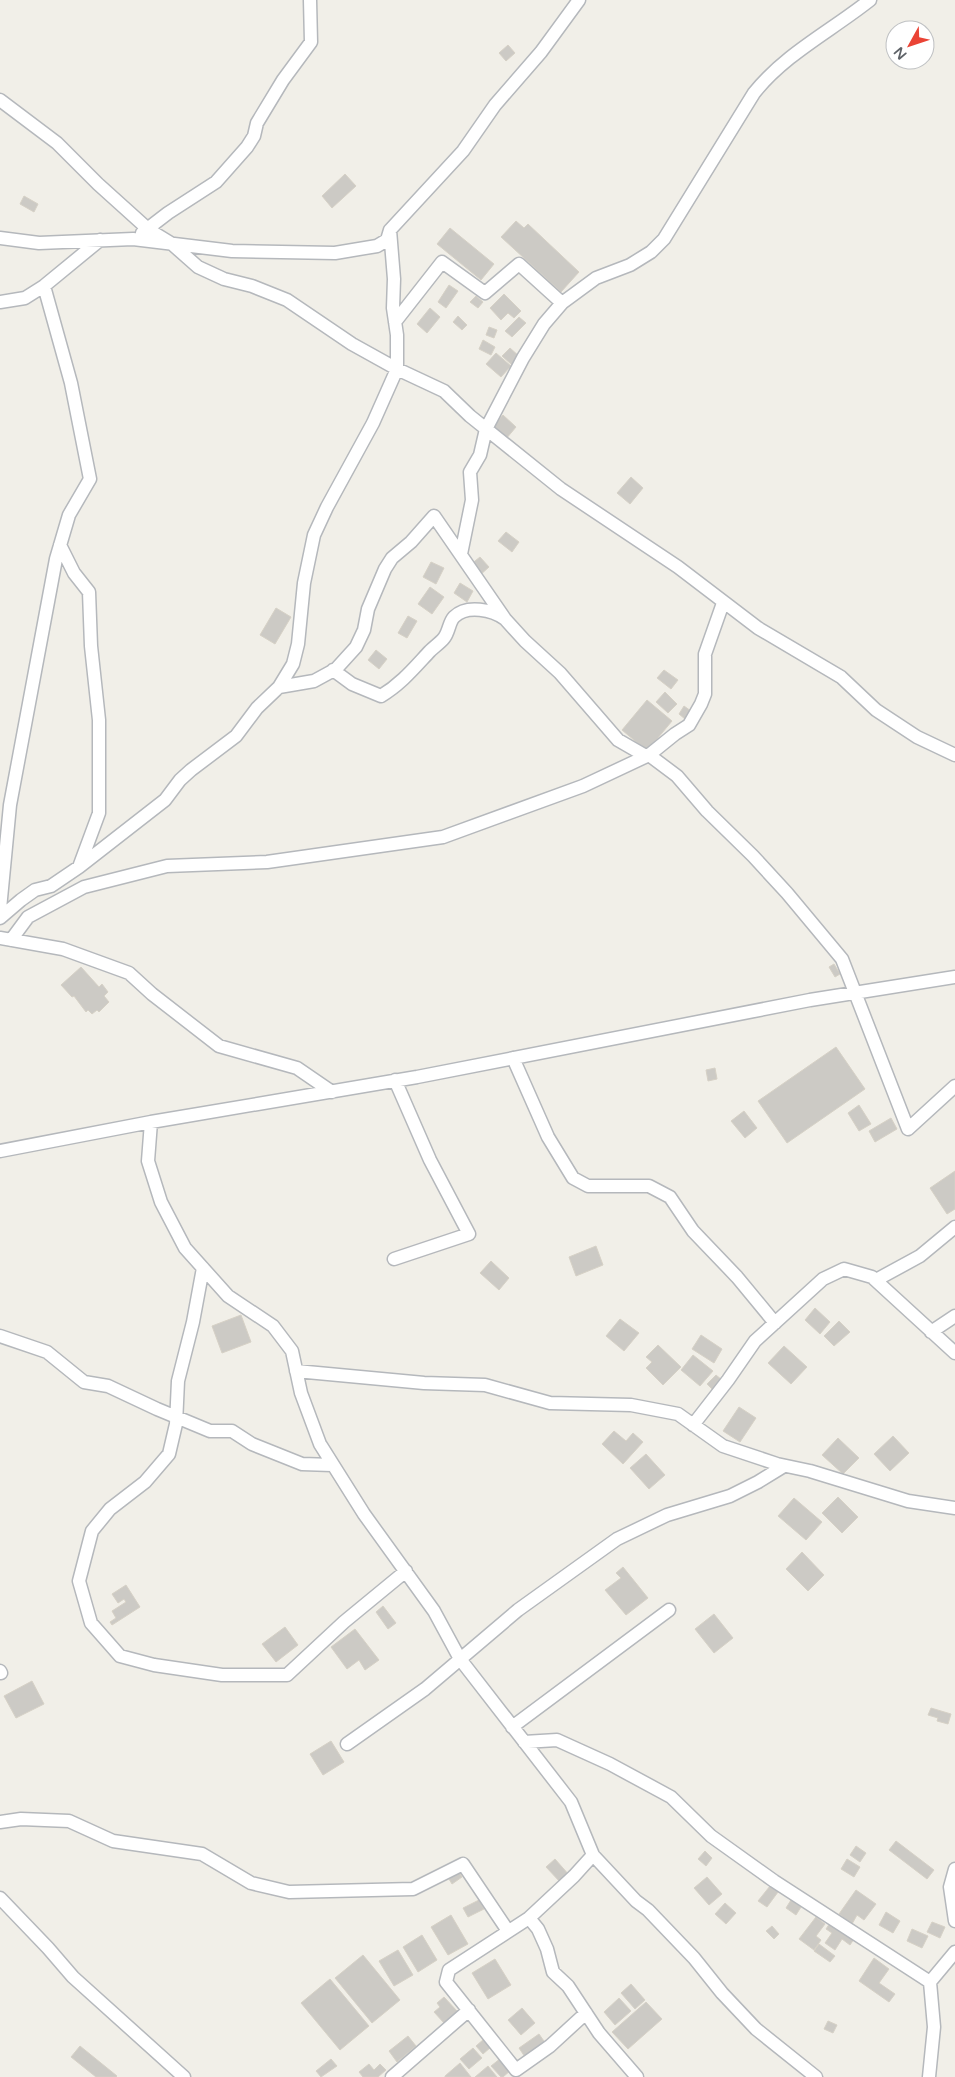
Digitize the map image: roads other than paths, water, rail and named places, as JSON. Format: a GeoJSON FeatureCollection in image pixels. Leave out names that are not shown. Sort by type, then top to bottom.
{"type":"FeatureCollection","features":[{"type":"Feature","properties":{"kind":"street"},"geometry":{"type":"LineString","coordinates":[[134,239],[149,230],[168,213],[216,182],[247,147],[254,136],[257,123],[283,80],[311,42],[310,0]]}},
{"type":"Feature","properties":{"kind":"street"},"geometry":{"type":"LineString","coordinates":[[0,238],[39,244],[134,239],[232,251],[335,253],[377,246],[387,240],[390,230],[463,151],[495,104],[540,52],[579,0]]}},
{"type":"Feature","properties":{"kind":"street"},"geometry":{"type":"LineString","coordinates":[[461,554],[472,500],[470,472],[480,455],[486,429],[523,358],[544,324],[562,302],[596,278],[630,265],[651,252],[664,239],[754,93],[768,76],[805,45],[870,0]]}},
{"type":"Feature","properties":{"kind":"street"},"geometry":{"type":"LineString","coordinates":[[0,100],[57,143],[98,184],[149,230],[172,244],[198,267],[224,279],[252,286],[287,300],[352,344],[444,392],[486,429],[561,489],[678,567],[758,628],[841,677],[876,710],[917,737],[955,756]]}},
{"type":"Feature","properties":{"kind":"street"},"geometry":{"type":"LineString","coordinates":[[0,918],[35,890],[51,886],[79,867],[165,800],[180,780],[191,770],[236,736],[257,708],[279,687],[293,664],[298,644],[304,583],[314,535],[327,507],[373,423],[397,369],[397,335],[390,230]]}},
{"type":"Feature","properties":{"kind":"street"},"geometry":{"type":"LineString","coordinates":[[0,302],[25,298],[44,286],[100,240]]}},
{"type":"Feature","properties":{"kind":"street"},"geometry":{"type":"LineString","coordinates":[[395,322],[442,262],[485,293],[519,264],[562,302]]}},
{"type":"Feature","properties":{"kind":"street"},"geometry":{"type":"LineString","coordinates":[[0,909],[10,805],[60,545],[69,515],[90,479],[71,383],[44,286]]}},
{"type":"Feature","properties":{"kind":"street"},"geometry":{"type":"LineString","coordinates":[[279,687],[314,681],[333,670],[356,647],[364,630],[368,609],[385,569],[392,558],[411,542],[434,516],[506,619],[525,641],[560,672],[618,740],[649,756],[677,776],[707,811],[788,893],[842,958],[908,1129],[955,1086]]}},
{"type":"Feature","properties":{"kind":"street"},"geometry":{"type":"LineString","coordinates":[[60,545],[74,572],[89,592],[91,646],[99,720],[100,813],[79,867]]}},
{"type":"Feature","properties":{"kind":"street"},"geometry":{"type":"LineString","coordinates":[[6,939],[28,917],[84,887],[167,866],[267,862],[443,837],[583,786],[649,756],[689,725],[701,704],[705,694],[705,654],[723,603]]}},
{"type":"Feature","properties":{"kind":"street"},"geometry":{"type":"LineString","coordinates":[[333,670],[352,684],[381,696],[405,679],[445,637],[454,617],[466,611],[480,610],[498,613],[506,619]]}},
{"type":"Feature","properties":{"kind":"street"},"geometry":{"type":"LineString","coordinates":[[6,939],[63,950],[129,973],[152,994],[219,1046],[297,1068],[332,1092]]}},
{"type":"Feature","properties":{"kind":"street"},"geometry":{"type":"LineString","coordinates":[[0,1151],[151,1122],[332,1092],[810,1000],[955,976]]}},
{"type":"Feature","properties":{"kind":"street"},"geometry":{"type":"LineString","coordinates":[[513,1058],[548,1137],[573,1178],[588,1186],[649,1186],[670,1197],[693,1232],[737,1277],[775,1323]]}},
{"type":"Feature","properties":{"kind":"street"},"geometry":{"type":"LineString","coordinates":[[394,1259],[469,1234],[430,1160],[395,1080]]}},
{"type":"Feature","properties":{"kind":"street"},"geometry":{"type":"LineString","coordinates":[[151,1122],[148,1162],[162,1202],[184,1248],[228,1296],[273,1326],[292,1351],[301,1393],[320,1444],[364,1514],[434,1612],[460,1659],[571,1802],[593,1855],[636,1902],[648,1910],[688,1952],[722,1994],[756,2030],[816,2077]]}},
{"type":"Feature","properties":{"kind":"street"},"geometry":{"type":"LineString","coordinates":[[876,1280],[920,1256],[955,1227]]}},
{"type":"Feature","properties":{"kind":"street"},"geometry":{"type":"LineString","coordinates":[[203,1268],[193,1322],[178,1381],[176,1417],[169,1454],[144,1482],[110,1509],[92,1531],[79,1581],[90,1623],[120,1656],[154,1665],[222,1676],[287,1675],[344,1622],[406,1571]]}},
{"type":"Feature","properties":{"kind":"street"},"geometry":{"type":"LineString","coordinates":[[693,1425],[755,1341],[823,1279],[844,1269],[872,1277],[876,1280],[955,1353]]}},
{"type":"Feature","properties":{"kind":"street"},"geometry":{"type":"LineString","coordinates":[[931,1332],[955,1316]]}},
{"type":"Feature","properties":{"kind":"street"},"geometry":{"type":"LineString","coordinates":[[0,1336],[47,1352],[84,1382],[108,1386],[210,1431],[232,1430],[252,1444],[302,1464],[332,1464]]}},
{"type":"Feature","properties":{"kind":"street"},"geometry":{"type":"LineString","coordinates":[[296,1371],[424,1383],[485,1385],[550,1403],[631,1405],[678,1414],[723,1446],[784,1466],[810,1471],[908,1501],[955,1508]]}},
{"type":"Feature","properties":{"kind":"street"},"geometry":{"type":"LineString","coordinates":[[346,1744],[425,1689],[518,1610],[617,1539],[667,1515],[730,1496],[784,1466]]}},
{"type":"Feature","properties":{"kind":"street"},"geometry":{"type":"LineString","coordinates":[[512,1727],[669,1610]]}},
{"type":"Feature","properties":{"kind":"street"},"geometry":{"type":"LineString","coordinates":[[524,1742],[557,1740],[610,1764],[671,1797],[712,1836],[766,1876],[930,1982]]}},
{"type":"Feature","properties":{"kind":"street"},"geometry":{"type":"LineString","coordinates":[[0,1822],[21,1819],[69,1821],[112,1841],[202,1854],[251,1883],[289,1892],[413,1889],[463,1864],[508,1931]]}},
{"type":"Feature","properties":{"kind":"street"},"geometry":{"type":"LineString","coordinates":[[586,2013],[550,2046],[516,2070],[446,1982],[449,1970],[529,1918],[574,1876],[593,1855]]}},
{"type":"Feature","properties":{"kind":"street"},"geometry":{"type":"LineString","coordinates":[[955,1869],[950,1887],[955,1921]]}},
{"type":"Feature","properties":{"kind":"street"},"geometry":{"type":"LineString","coordinates":[[0,1898],[73,1977],[184,2077]]}},
{"type":"Feature","properties":{"kind":"street"},"geometry":{"type":"LineString","coordinates":[[529,1918],[538,1929],[547,1949],[553,1972],[568,1986],[598,2033],[637,2077]]}},
{"type":"Feature","properties":{"kind":"street"},"geometry":{"type":"LineString","coordinates":[[929,2077],[934,2027],[930,1982],[955,1952]]}},
{"type":"Feature","properties":{"kind":"street"},"geometry":{"type":"LineString","coordinates":[[395,2076],[468,2010]]}}]}
